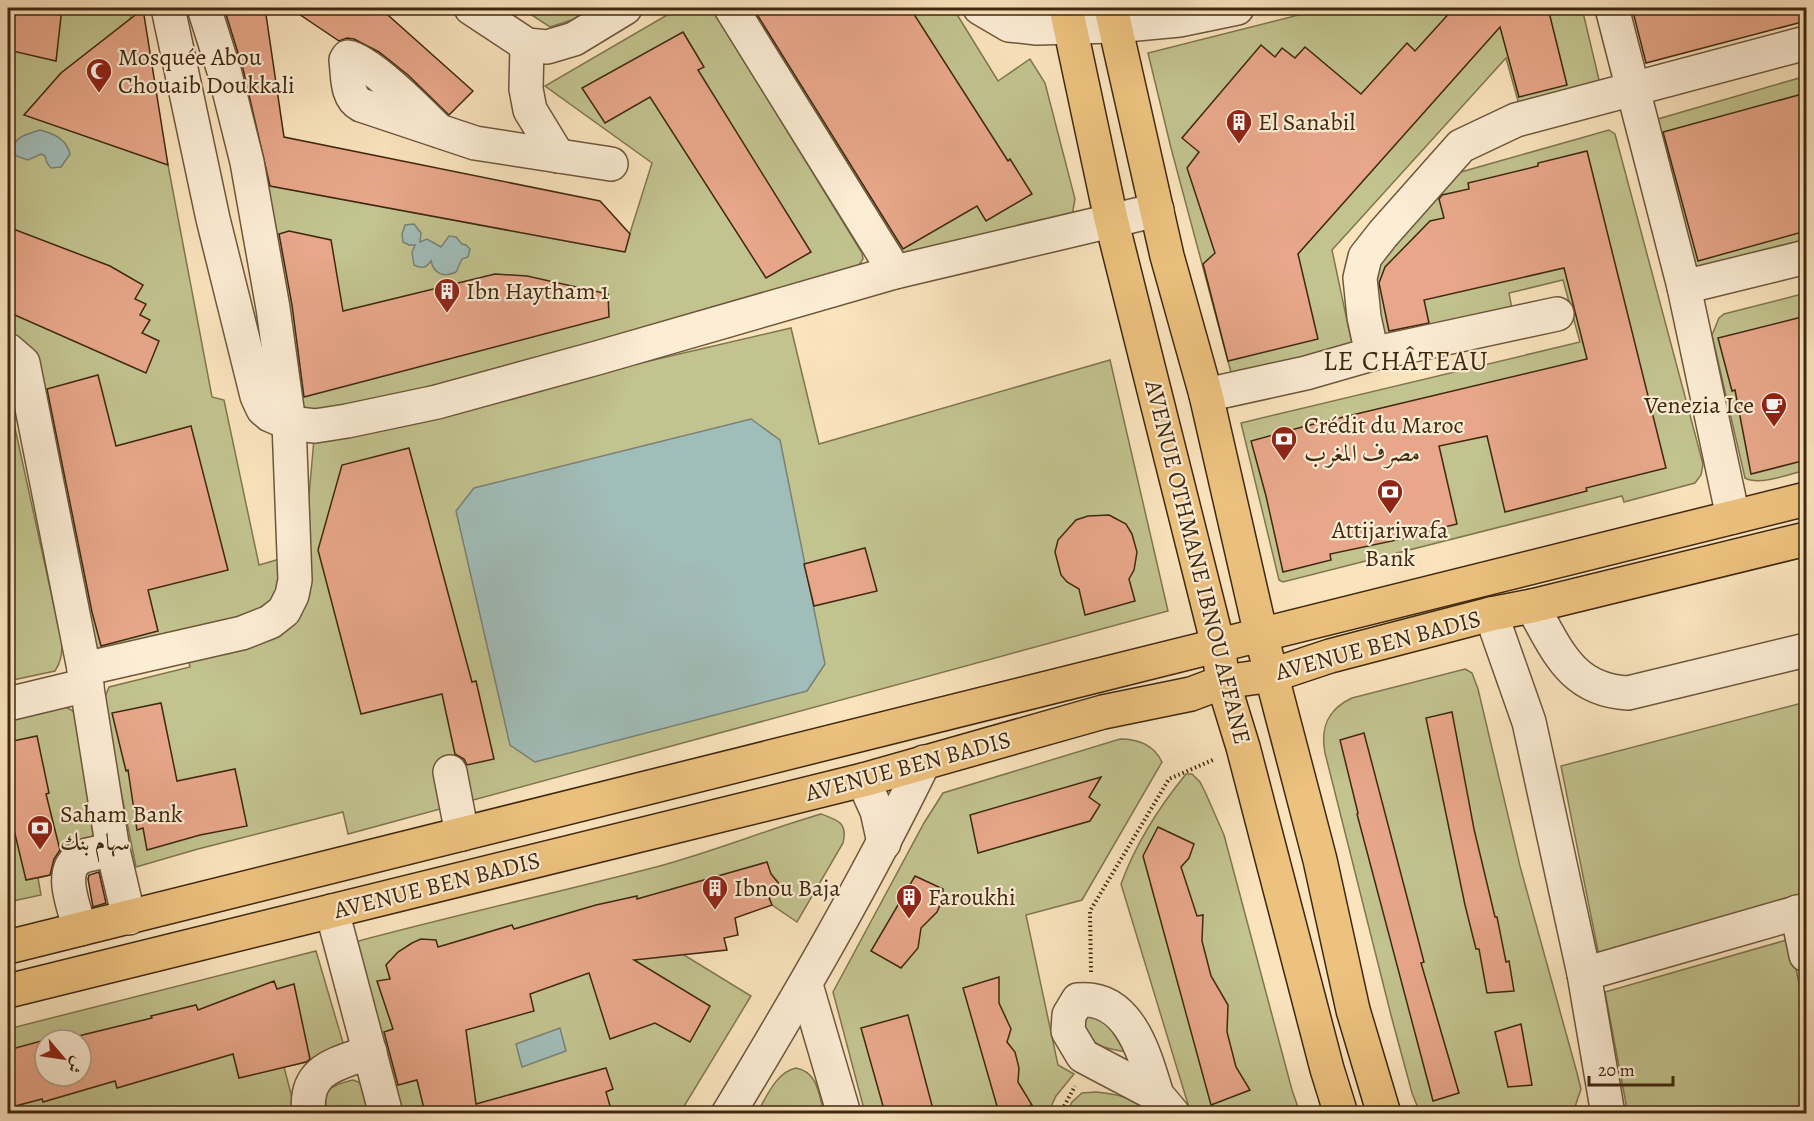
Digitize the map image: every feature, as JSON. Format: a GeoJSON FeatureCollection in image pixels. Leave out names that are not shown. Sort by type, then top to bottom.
{"type":"FeatureCollection","features":[{"type":"Feature","properties":{"kind":"main road","name":"AVENUE OTHMANE IBNOU AFFANE"},"geometry":{"type":"LineString","coordinates":[[1068,17],[1112,219],[1218,645],[1223,682],[1243,747],[1341,1113]]}},
{"type":"Feature","properties":{"kind":"main road","name":"AVENUE OTHMANE IBNOU AFFANE"},"geometry":{"type":"LineString","coordinates":[[1113,17],[1167,256],[1206,395],[1261,635],[1320,860],[1353,1010],[1384,1113]]}},
{"type":"Feature","properties":{"kind":"main road","name":"AVENUE BEN BADIS"},"geometry":{"type":"LineString","coordinates":[[8,947],[1806,499]]}},
{"type":"Feature","properties":{"kind":"main road","name":"AVENUE BEN BADIS"},"geometry":{"type":"LineString","coordinates":[[8,991],[863,780],[1103,712],[1191,694],[1223,682],[1273,675],[1330,656],[1491,614],[1806,539]]}},
{"type":"Feature","properties":{"kind":"street"},"geometry":{"type":"LineString","coordinates":[[168,8],[213,219],[257,396],[263,409],[277,419],[289,423],[315,426],[437,402],[896,272],[1157,210]]}},
{"type":"Feature","properties":{"kind":"street"},"geometry":{"type":"LineString","coordinates":[[8,704],[86,677],[242,633],[270,622],[284,611],[292,595],[295,580],[289,423],[273,308],[247,162],[225,74],[204,8]]}},
{"type":"Feature","properties":{"kind":"street"},"geometry":{"type":"LineString","coordinates":[[471,8],[527,45],[547,47],[574,39],[625,8]]}},
{"type":"Feature","properties":{"kind":"street"},"geometry":{"type":"LineString","coordinates":[[731,8],[896,272]]}},
{"type":"Feature","properties":{"kind":"street"},"geometry":{"type":"LineString","coordinates":[[980,8],[1009,25],[1037,28],[1068,17],[1179,20],[1236,8]]}},
{"type":"Feature","properties":{"kind":"street"},"geometry":{"type":"LineString","coordinates":[[1612,8],[1684,287],[1733,517]]}},
{"type":"Feature","properties":{"kind":"street"},"geometry":{"type":"LineString","coordinates":[[1372,354],[1364,317],[1360,278],[1365,257],[1461,146],[1516,120],[1806,43]]}},
{"type":"Feature","properties":{"kind":"street"},"geometry":{"type":"LineString","coordinates":[[527,45],[526,89],[530,110],[558,156]]}},
{"type":"Feature","properties":{"kind":"street"},"geometry":{"type":"LineString","coordinates":[[439,131],[475,143],[611,164]]}},
{"type":"Feature","properties":{"kind":"street"},"geometry":{"type":"LineString","coordinates":[[213,219],[255,205]]}},
{"type":"Feature","properties":{"kind":"street"},"geometry":{"type":"LineString","coordinates":[[1684,287],[1806,257]]}},
{"type":"Feature","properties":{"kind":"street"},"geometry":{"type":"LineString","coordinates":[[236,315],[273,308]]}},
{"type":"Feature","properties":{"kind":"street"},"geometry":{"type":"LineString","coordinates":[[1206,395],[1306,374],[1372,354],[1557,314]]}},
{"type":"Feature","properties":{"kind":"street"},"geometry":{"type":"LineString","coordinates":[[8,350],[23,363],[86,677],[113,850],[129,918]]}},
{"type":"Feature","properties":{"kind":"street"},"geometry":{"type":"LineString","coordinates":[[1532,606],[1565,664],[1589,684],[1610,692],[1628,693],[1806,650]]}},
{"type":"Feature","properties":{"kind":"street"},"geometry":{"type":"LineString","coordinates":[[1491,614],[1529,722],[1584,974],[1608,1113]]}},
{"type":"Feature","properties":{"kind":"street"},"geometry":{"type":"LineString","coordinates":[[728,1113],[806,985],[884,843],[924,762]]}},
{"type":"Feature","properties":{"kind":"street"},"geometry":{"type":"LineString","coordinates":[[450,772],[462,834]]}},
{"type":"Feature","properties":{"kind":"street"},"geometry":{"type":"LineString","coordinates":[[863,780],[877,811],[884,843]]}},
{"type":"Feature","properties":{"kind":"street"},"geometry":{"type":"LineString","coordinates":[[80,929],[68,882],[70,867],[82,857],[113,850]]}},
{"type":"Feature","properties":{"kind":"street"},"geometry":{"type":"LineString","coordinates":[[332,911],[386,1113]]}},
{"type":"Feature","properties":{"kind":"street"},"geometry":{"type":"LineString","coordinates":[[1584,974],[1802,911],[1806,955]]}},
{"type":"Feature","properties":{"kind":"street"},"geometry":{"type":"LineString","coordinates":[[806,985],[844,1113]]}},
{"type":"Feature","properties":{"kind":"street"},"geometry":{"type":"LineString","coordinates":[[1092,999],[1113,1008],[1132,1028],[1165,1104],[1083,1056],[1068,1031],[1069,1015],[1078,1000],[1092,999]]}},
{"type":"Feature","properties":{"kind":"street"},"geometry":{"type":"LineString","coordinates":[[309,1113],[309,1094],[314,1079],[327,1067],[370,1052]]}},
{"type":"Feature","properties":{"kind":"path"},"geometry":{"type":"LineString","coordinates":[[1092,999],[1090,911],[1169,778],[1243,747]]}},
{"type":"Feature","properties":{"kind":"green space"},"geometry":{"type":"Polygon","coordinates":[[[8,8],[129,8],[131,18],[61,73],[25,115],[168,165],[212,397],[224,400],[259,565],[304,552],[314,439],[791,328],[819,444],[1110,360],[1168,611],[348,834],[343,812],[136,867],[103,702],[109,687],[190,667],[183,637],[97,656],[8,339],[8,8]]]}},
{"type":"Feature","properties":{"kind":"green space"},"geometry":{"type":"Polygon","coordinates":[[[521,8],[594,8],[575,19],[550,27],[521,8]]]}},
{"type":"Feature","properties":{"kind":"green space"},"geometry":{"type":"Polygon","coordinates":[[[679,8],[710,8],[714,12],[862,253],[863,259],[852,275],[741,302],[315,417],[299,416],[262,184],[624,252],[652,163],[545,86],[679,8]]]}},
{"type":"Feature","properties":{"kind":"green space"},"geometry":{"type":"Polygon","coordinates":[[[743,8],[953,8],[998,81],[1030,59],[1045,83],[1075,199],[1072,216],[902,258],[743,8]]]}},
{"type":"Feature","properties":{"kind":"green space"},"geometry":{"type":"Polygon","coordinates":[[[1326,8],[1582,8],[1600,84],[1520,108],[1506,58],[1332,250],[1352,344],[1232,376],[1148,53],[1326,8]]]}},
{"type":"Feature","properties":{"kind":"green space"},"geometry":{"type":"Polygon","coordinates":[[[1806,76],[1806,245],[1694,269],[1653,129],[1658,119],[1806,76]]]}},
{"type":"Feature","properties":{"kind":"green space"},"geometry":{"type":"Polygon","coordinates":[[[1609,130],[1615,134],[1703,464],[1701,475],[1695,483],[1624,502],[1622,496],[1283,582],[1279,580],[1241,423],[1580,342],[1563,280],[1509,293],[1512,309],[1385,337],[1373,285],[1373,272],[1454,174],[1609,130]]]}},
{"type":"Feature","properties":{"kind":"green space"},"geometry":{"type":"Polygon","coordinates":[[[1806,293],[1806,470],[1775,478],[1751,480],[1745,478],[1712,335],[1719,318],[1724,314],[1806,293]]]}},
{"type":"Feature","properties":{"kind":"green space"},"geometry":{"type":"Polygon","coordinates":[[[8,396],[62,643],[61,658],[55,671],[8,681],[8,396]]]}},
{"type":"Feature","properties":{"kind":"green space"},"geometry":{"type":"Polygon","coordinates":[[[1465,669],[1472,673],[1478,689],[1520,866],[1581,1089],[1573,1113],[1420,1113],[1412,1093],[1392,1019],[1325,753],[1325,727],[1332,713],[1344,702],[1465,669]]]}},
{"type":"Feature","properties":{"kind":"green space"},"geometry":{"type":"Polygon","coordinates":[[[1806,702],[1806,899],[1599,956],[1561,766],[1806,702]]]}},
{"type":"Feature","properties":{"kind":"green space"},"geometry":{"type":"Polygon","coordinates":[[[64,706],[73,711],[77,719],[94,841],[60,849],[65,871],[38,878],[41,895],[8,902],[8,721],[64,706]]]}},
{"type":"Feature","properties":{"kind":"green space"},"geometry":{"type":"Polygon","coordinates":[[[1120,739],[1145,744],[1155,751],[1162,762],[1082,900],[1026,915],[1058,1065],[1074,1074],[1056,1096],[1048,1113],[865,1113],[833,992],[924,823],[943,793],[1120,739]]]}},
{"type":"Feature","properties":{"kind":"green space"},"geometry":{"type":"Polygon","coordinates":[[[1186,774],[1192,774],[1200,782],[1224,835],[1300,1113],[1192,1114],[1190,1111],[1121,884],[1149,826],[1186,774]]]}},
{"type":"Feature","properties":{"kind":"green space"},"geometry":{"type":"Polygon","coordinates":[[[821,814],[840,823],[844,831],[843,843],[797,922],[772,905],[769,898],[779,892],[778,882],[771,874],[672,889],[684,955],[751,996],[680,1113],[403,1113],[355,942],[656,867],[821,814]]]}},
{"type":"Feature","properties":{"kind":"green space"},"geometry":{"type":"Polygon","coordinates":[[[1790,939],[1806,1018],[1806,1113],[1634,1113],[1627,1109],[1605,992],[1790,939]]]}},
{"type":"Feature","properties":{"kind":"green space"},"geometry":{"type":"Polygon","coordinates":[[[316,951],[346,1053],[284,1067],[296,1113],[8,1113],[8,1029],[316,951]]]}},
{"type":"Feature","properties":{"kind":"green space"},"geometry":{"type":"Polygon","coordinates":[[[1082,1015],[1103,1016],[1128,1052],[1107,1048],[1092,1040],[1081,1030],[1082,1015]]]}},
{"type":"Feature","properties":{"kind":"green space"},"geometry":{"type":"Polygon","coordinates":[[[796,1068],[803,1070],[813,1079],[824,1113],[757,1113],[777,1080],[789,1070],[796,1068]]]}},
{"type":"Feature","properties":{"kind":"green space"},"geometry":{"type":"Polygon","coordinates":[[[353,1080],[361,1083],[375,1113],[327,1113],[325,1099],[330,1090],[339,1084],[353,1080]]]}},
{"type":"Feature","properties":{"kind":"green space"},"geometry":{"type":"Polygon","coordinates":[[[1096,1092],[1125,1097],[1137,1103],[1148,1113],[1066,1114],[1072,1102],[1082,1093],[1096,1092]]]}},
{"type":"Feature","properties":{"kind":"water"},"geometry":{"type":"Polygon","coordinates":[[[40,130],[59,138],[66,145],[70,154],[61,167],[51,168],[45,156],[41,154],[28,160],[16,156],[14,150],[17,141],[24,135],[40,130]]]}},
{"type":"Feature","properties":{"kind":"water"},"geometry":{"type":"Polygon","coordinates":[[[414,224],[421,233],[420,242],[427,239],[441,247],[449,236],[456,237],[470,249],[468,257],[462,259],[456,272],[447,275],[440,274],[434,269],[431,261],[424,267],[414,265],[412,252],[415,245],[403,242],[402,234],[405,225],[414,224]]]}},
{"type":"Feature","properties":{"kind":"water"},"geometry":{"type":"Polygon","coordinates":[[[751,419],[780,440],[825,664],[807,691],[535,762],[510,745],[456,511],[474,488],[751,419]]]}},
{"type":"Feature","properties":{"kind":"water"},"geometry":{"type":"Polygon","coordinates":[[[560,1028],[566,1051],[522,1067],[516,1044],[560,1028]]]}},
{"type":"Feature","properties":{"kind":"building"},"geometry":{"type":"Polygon","coordinates":[[[8,8],[62,8],[56,61],[8,50],[8,8]]]}},
{"type":"Feature","properties":{"kind":"building"},"geometry":{"type":"Polygon","coordinates":[[[224,8],[265,8],[284,137],[600,201],[630,234],[625,252],[270,186],[243,69],[224,8]]]}},
{"type":"Feature","properties":{"kind":"building"},"geometry":{"type":"Polygon","coordinates":[[[290,8],[380,8],[473,91],[449,115],[408,75],[379,52],[354,39],[347,38],[339,41],[290,8]]]}},
{"type":"Feature","properties":{"kind":"building"},"geometry":{"type":"Polygon","coordinates":[[[753,8],[910,8],[1008,161],[1010,159],[1032,194],[986,221],[977,206],[903,249],[753,8]]]}},
{"type":"Feature","properties":{"kind":"building"},"geometry":{"type":"Polygon","coordinates":[[[1454,8],[1548,8],[1567,85],[1519,97],[1500,27],[1298,254],[1318,339],[1228,361],[1203,264],[1215,253],[1187,168],[1199,152],[1182,138],[1261,45],[1275,57],[1282,48],[1295,58],[1305,47],[1361,94],[1407,43],[1415,51],[1454,8]]]}},
{"type":"Feature","properties":{"kind":"building"},"geometry":{"type":"Polygon","coordinates":[[[1632,8],[1806,8],[1806,21],[1646,63],[1632,8]]]}},
{"type":"Feature","properties":{"kind":"building","name":"Mosquée Abou Chouaib Doukkali"},"geometry":{"type":"Polygon","coordinates":[[[143,9],[168,165],[24,115],[61,73],[143,9]]]}},
{"type":"Feature","properties":{"kind":"building"},"geometry":{"type":"Polygon","coordinates":[[[683,32],[704,67],[698,70],[811,252],[766,278],[650,97],[605,123],[582,88],[683,32]]]}},
{"type":"Feature","properties":{"kind":"building"},"geometry":{"type":"Polygon","coordinates":[[[1806,93],[1806,231],[1698,261],[1663,132],[1806,93]]]}},
{"type":"Feature","properties":{"kind":"building"},"geometry":{"type":"Polygon","coordinates":[[[1587,151],[1666,468],[1505,512],[1487,436],[1439,446],[1457,524],[1416,534],[1416,536],[1330,554],[1331,560],[1283,572],[1251,441],[1587,359],[1564,268],[1424,300],[1429,323],[1389,331],[1379,283],[1385,267],[1430,221],[1444,218],[1439,199],[1442,195],[1469,189],[1468,183],[1587,151]]]}},
{"type":"Feature","properties":{"kind":"building"},"geometry":{"type":"Polygon","coordinates":[[[8,227],[110,266],[143,285],[135,299],[146,304],[140,315],[150,320],[142,333],[159,341],[146,373],[8,312],[8,227]]]}},
{"type":"Feature","properties":{"kind":"building","name":"Ibn Haytham 1"},"geometry":{"type":"Polygon","coordinates":[[[289,231],[331,240],[343,311],[495,274],[527,276],[608,294],[609,317],[304,397],[292,305],[279,234],[289,231]]]}},
{"type":"Feature","properties":{"kind":"building"},"geometry":{"type":"Polygon","coordinates":[[[1806,316],[1806,460],[1751,474],[1735,390],[1732,391],[1718,338],[1806,316]]]}},
{"type":"Feature","properties":{"kind":"building"},"geometry":{"type":"Polygon","coordinates":[[[98,375],[116,446],[191,426],[228,570],[148,590],[158,631],[101,646],[92,612],[47,389],[98,375]]]}},
{"type":"Feature","properties":{"kind":"building"},"geometry":{"type":"Polygon","coordinates":[[[409,448],[472,682],[476,681],[494,759],[467,765],[464,759],[455,754],[442,694],[361,714],[318,550],[342,465],[409,448]]]}},
{"type":"Feature","properties":{"kind":"building"},"geometry":{"type":"Polygon","coordinates":[[[1109,515],[1126,524],[1132,534],[1137,552],[1134,570],[1129,579],[1135,601],[1085,615],[1079,589],[1067,582],[1061,575],[1055,552],[1058,540],[1076,520],[1088,516],[1109,515]]]}},
{"type":"Feature","properties":{"kind":"building"},"geometry":{"type":"Polygon","coordinates":[[[865,548],[877,591],[814,606],[804,564],[865,548]]]}},
{"type":"Feature","properties":{"kind":"building"},"geometry":{"type":"Polygon","coordinates":[[[161,703],[177,781],[235,769],[247,826],[200,835],[147,850],[143,828],[137,830],[128,770],[126,771],[112,713],[161,703]]]}},
{"type":"Feature","properties":{"kind":"building"},"geometry":{"type":"Polygon","coordinates":[[[1452,712],[1474,829],[1506,962],[1509,961],[1514,991],[1487,993],[1479,949],[1476,949],[1465,905],[1426,718],[1452,712]]]}},
{"type":"Feature","properties":{"kind":"building"},"geometry":{"type":"Polygon","coordinates":[[[1364,733],[1424,962],[1421,963],[1459,1093],[1433,1101],[1357,814],[1340,740],[1364,733]]]}},
{"type":"Feature","properties":{"kind":"building"},"geometry":{"type":"Polygon","coordinates":[[[37,736],[49,793],[46,794],[60,850],[54,859],[50,875],[26,880],[8,805],[8,742],[37,736]]]}},
{"type":"Feature","properties":{"kind":"building"},"geometry":{"type":"Polygon","coordinates":[[[1101,777],[1089,797],[1100,805],[1090,821],[978,853],[970,815],[1101,777]]]}},
{"type":"Feature","properties":{"kind":"building"},"geometry":{"type":"Polygon","coordinates":[[[1158,827],[1194,844],[1189,858],[1181,867],[1197,916],[1203,915],[1202,941],[1211,976],[1228,1005],[1227,1032],[1236,1067],[1250,1090],[1211,1105],[1143,856],[1158,827]]]}},
{"type":"Feature","properties":{"kind":"building"},"geometry":{"type":"Polygon","coordinates":[[[767,862],[771,874],[783,889],[769,898],[772,905],[735,918],[738,935],[724,938],[727,950],[634,960],[710,1006],[690,1042],[655,1023],[610,1039],[589,973],[530,994],[534,1011],[466,1030],[476,1104],[606,1068],[613,1089],[606,1092],[612,1113],[425,1113],[417,1080],[398,1085],[384,1032],[393,1029],[377,981],[390,979],[386,965],[398,952],[412,943],[421,939],[436,940],[438,947],[512,925],[514,929],[596,905],[637,896],[637,899],[767,862]]]}},
{"type":"Feature","properties":{"kind":"building"},"geometry":{"type":"Polygon","coordinates":[[[99,872],[106,903],[93,907],[88,879],[89,875],[99,872]]]}},
{"type":"Feature","properties":{"kind":"building","name":"Faroukhi"},"geometry":{"type":"Polygon","coordinates":[[[915,876],[943,889],[943,898],[937,912],[921,928],[918,948],[901,968],[871,951],[915,876]]]}},
{"type":"Feature","properties":{"kind":"building"},"geometry":{"type":"Polygon","coordinates":[[[999,977],[999,1003],[1011,1029],[1007,1042],[1015,1052],[1019,1068],[1018,1082],[1032,1105],[1008,1113],[999,1113],[963,988],[999,977]]]}},
{"type":"Feature","properties":{"kind":"building"},"geometry":{"type":"Polygon","coordinates":[[[274,981],[277,989],[294,984],[310,1059],[306,1062],[239,1078],[233,1054],[117,1088],[115,1081],[93,1087],[93,1032],[196,1005],[198,1010],[274,981]]]}},
{"type":"Feature","properties":{"kind":"building"},"geometry":{"type":"Polygon","coordinates":[[[908,1015],[934,1113],[885,1113],[861,1028],[908,1015]]]}},
{"type":"Feature","properties":{"kind":"building"},"geometry":{"type":"Polygon","coordinates":[[[1521,1024],[1532,1085],[1508,1087],[1495,1032],[1521,1024]]]}},
{"type":"Feature","properties":{"kind":"building"},"geometry":{"type":"Polygon","coordinates":[[[33,1043],[33,1088],[91,1088],[43,1102],[42,1099],[8,1108],[8,1050],[33,1043]]]}},
{"type":"Feature","properties":{"kind":"place","name":"Mosquée Abou Chouaib Doukkali"},"geometry":{"type":"Point","coordinates":[99,94]}},
{"type":"Feature","properties":{"kind":"place","name":"El Sanabil"},"geometry":{"type":"Point","coordinates":[1239,145]}},
{"type":"Feature","properties":{"kind":"place","name":"Ibn Haytham 1"},"geometry":{"type":"Point","coordinates":[447,314]}},
{"type":"Feature","properties":{"kind":"place","name":"Venezia Ice"},"geometry":{"type":"Point","coordinates":[1774,428]}},
{"type":"Feature","properties":{"kind":"place","name":"Crédit du Maroc مصرف المغرب"},"geometry":{"type":"Point","coordinates":[1284,462]}},
{"type":"Feature","properties":{"kind":"place","name":"Attijariwafa Bank"},"geometry":{"type":"Point","coordinates":[1390,515]}},
{"type":"Feature","properties":{"kind":"place","name":"Saham Bank سهام بنك"},"geometry":{"type":"Point","coordinates":[40,851]}},
{"type":"Feature","properties":{"kind":"place","name":"Ibnou Baja"},"geometry":{"type":"Point","coordinates":[715,911]}},
{"type":"Feature","properties":{"kind":"place","name":"Faroukhi"},"geometry":{"type":"Point","coordinates":[909,920]}},
{"type":"Feature","properties":{"kind":"district","name":"LE CHÂTEAU"},"geometry":{"type":"Point","coordinates":[1406,361]}}]}
